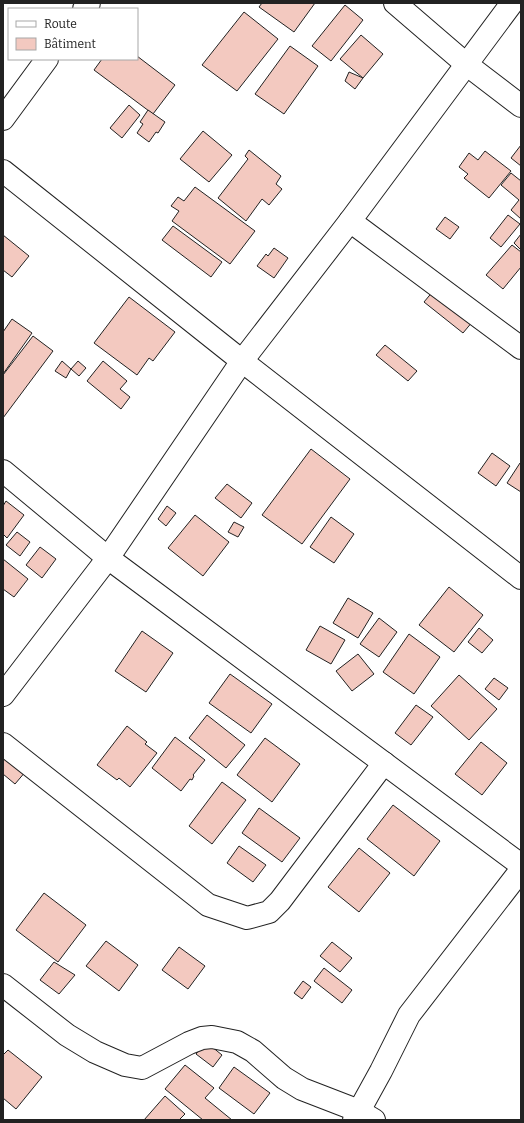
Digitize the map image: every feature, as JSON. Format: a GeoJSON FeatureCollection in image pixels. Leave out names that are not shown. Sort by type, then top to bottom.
{"type":"FeatureCollection","features":[{"type":"Feature","properties":{"kind":"street"},"geometry":{"type":"LineString","coordinates":[[395,3],[466,64],[521,106]]}},
{"type":"Feature","properties":{"kind":"street"},"geometry":{"type":"LineString","coordinates":[[3,695],[108,558],[242,361],[350,221],[512,3]]}},
{"type":"Feature","properties":{"kind":"street"},"geometry":{"type":"LineString","coordinates":[[3,119],[46,60]]}},
{"type":"Feature","properties":{"kind":"street"},"geometry":{"type":"LineString","coordinates":[[3,171],[242,361],[521,578]]}},
{"type":"Feature","properties":{"kind":"street"},"geometry":{"type":"LineString","coordinates":[[350,221],[521,348]]}},
{"type":"Feature","properties":{"kind":"street"},"geometry":{"type":"LineString","coordinates":[[3,471],[108,558],[521,865]]}},
{"type":"Feature","properties":{"kind":"street"},"geometry":{"type":"LineString","coordinates":[[3,744],[208,905],[247,918],[269,912],[280,901],[384,763]]}},
{"type":"Feature","properties":{"kind":"street"},"geometry":{"type":"LineString","coordinates":[[3,985],[67,1035],[95,1052],[125,1065],[142,1068],[189,1043],[202,1038],[212,1037],[237,1042],[252,1051],[284,1078],[302,1089],[362,1117],[409,1015],[521,870]]}},
{"type":"Feature","properties":{"kind":"building"},"geometry":{"type":"Polygon","coordinates":[[[262,3],[315,3],[294,32],[259,7],[262,3]]]}},
{"type":"Feature","properties":{"kind":"building"},"geometry":{"type":"Polygon","coordinates":[[[345,5],[363,20],[331,61],[312,46],[345,5]]]}},
{"type":"Feature","properties":{"kind":"building"},"geometry":{"type":"Polygon","coordinates":[[[244,12],[278,39],[237,91],[202,65],[244,12]]]}},
{"type":"Feature","properties":{"kind":"building"},"geometry":{"type":"Polygon","coordinates":[[[361,35],[383,54],[363,78],[340,59],[361,35]]]}},
{"type":"Feature","properties":{"kind":"building"},"geometry":{"type":"Polygon","coordinates":[[[290,46],[318,66],[284,114],[255,94],[290,46]]]}},
{"type":"Feature","properties":{"kind":"building"},"geometry":{"type":"Polygon","coordinates":[[[138,57],[175,85],[153,114],[94,70],[101,60],[138,60],[138,57]]]}},
{"type":"Feature","properties":{"kind":"building"},"geometry":{"type":"Polygon","coordinates":[[[349,72],[363,78],[355,89],[345,81],[349,72]]]}},
{"type":"Feature","properties":{"kind":"building"},"geometry":{"type":"Polygon","coordinates":[[[129,105],[140,115],[122,138],[110,128],[129,105]]]}},
{"type":"Feature","properties":{"kind":"building"},"geometry":{"type":"Polygon","coordinates":[[[148,110],[165,122],[158,133],[156,132],[149,142],[137,133],[143,124],[140,122],[148,110]]]}},
{"type":"Feature","properties":{"kind":"building"},"geometry":{"type":"Polygon","coordinates":[[[203,131],[232,155],[209,182],[180,159],[203,131]]]}},
{"type":"Feature","properties":{"kind":"building"},"geometry":{"type":"Polygon","coordinates":[[[521,145],[521,166],[511,158],[521,145]]]}},
{"type":"Feature","properties":{"kind":"building"},"geometry":{"type":"Polygon","coordinates":[[[249,150],[281,176],[276,184],[282,189],[269,205],[262,199],[246,221],[218,198],[248,159],[245,156],[249,150]]]}},
{"type":"Feature","properties":{"kind":"building"},"geometry":{"type":"Polygon","coordinates":[[[485,151],[511,171],[489,198],[464,178],[468,174],[459,167],[469,153],[478,160],[485,151]]]}},
{"type":"Feature","properties":{"kind":"building"},"geometry":{"type":"Polygon","coordinates":[[[511,173],[521,181],[521,219],[511,210],[519,200],[501,185],[511,173]]]}},
{"type":"Feature","properties":{"kind":"building"},"geometry":{"type":"Polygon","coordinates":[[[195,187],[255,231],[230,264],[172,221],[179,211],[171,206],[178,197],[184,201],[195,187]]]}},
{"type":"Feature","properties":{"kind":"building"},"geometry":{"type":"Polygon","coordinates":[[[508,215],[520,224],[501,247],[490,238],[508,215]]]}},
{"type":"Feature","properties":{"kind":"building"},"geometry":{"type":"Polygon","coordinates":[[[445,217],[459,227],[450,239],[436,229],[445,217]]]}},
{"type":"Feature","properties":{"kind":"building"},"geometry":{"type":"Polygon","coordinates":[[[173,226],[222,262],[211,277],[162,240],[173,226]]]}},
{"type":"Feature","properties":{"kind":"building"},"geometry":{"type":"Polygon","coordinates":[[[521,234],[521,250],[514,243],[521,234]]]}},
{"type":"Feature","properties":{"kind":"building"},"geometry":{"type":"Polygon","coordinates":[[[3,235],[29,256],[12,277],[3,270],[3,235]]]}},
{"type":"Feature","properties":{"kind":"building"},"geometry":{"type":"Polygon","coordinates":[[[512,245],[521,252],[521,267],[503,289],[486,275],[512,245]]]}},
{"type":"Feature","properties":{"kind":"building"},"geometry":{"type":"Polygon","coordinates":[[[274,248],[288,258],[274,278],[257,266],[266,254],[268,256],[274,248]]]}},
{"type":"Feature","properties":{"kind":"building"},"geometry":{"type":"Polygon","coordinates":[[[434,290],[473,321],[463,333],[424,302],[434,290]]]}},
{"type":"Feature","properties":{"kind":"building"},"geometry":{"type":"Polygon","coordinates":[[[129,297],[175,332],[153,361],[149,358],[137,375],[94,343],[129,297]]]}},
{"type":"Feature","properties":{"kind":"building"},"geometry":{"type":"Polygon","coordinates":[[[12,319],[32,333],[3,374],[3,332],[12,319]]]}},
{"type":"Feature","properties":{"kind":"building"},"geometry":{"type":"Polygon","coordinates":[[[33,336],[53,351],[3,418],[3,375],[33,336]]]}},
{"type":"Feature","properties":{"kind":"building"},"geometry":{"type":"Polygon","coordinates":[[[385,345],[417,371],[408,381],[376,355],[385,345]]]}},
{"type":"Feature","properties":{"kind":"building"},"geometry":{"type":"Polygon","coordinates":[[[62,361],[71,369],[66,378],[55,371],[62,361]]]}},
{"type":"Feature","properties":{"kind":"building"},"geometry":{"type":"Polygon","coordinates":[[[78,361],[86,368],[79,376],[71,369],[78,361]]]}},
{"type":"Feature","properties":{"kind":"building"},"geometry":{"type":"Polygon","coordinates":[[[103,361],[127,381],[120,389],[130,397],[121,409],[87,381],[103,361]]]}},
{"type":"Feature","properties":{"kind":"building"},"geometry":{"type":"Polygon","coordinates":[[[311,449],[350,479],[302,544],[262,515],[311,449]]]}},
{"type":"Feature","properties":{"kind":"building"},"geometry":{"type":"Polygon","coordinates":[[[492,453],[510,466],[496,486],[478,473],[492,453]]]}},
{"type":"Feature","properties":{"kind":"building"},"geometry":{"type":"Polygon","coordinates":[[[521,463],[521,492],[507,483],[521,463]]]}},
{"type":"Feature","properties":{"kind":"building"},"geometry":{"type":"Polygon","coordinates":[[[227,484],[252,503],[241,518],[215,498],[227,484]]]}},
{"type":"Feature","properties":{"kind":"building"},"geometry":{"type":"Polygon","coordinates":[[[6,501],[24,515],[7,538],[3,534],[3,506],[6,501]]]}},
{"type":"Feature","properties":{"kind":"building"},"geometry":{"type":"Polygon","coordinates":[[[167,506],[176,513],[166,526],[158,519],[167,506]]]}},
{"type":"Feature","properties":{"kind":"building"},"geometry":{"type":"Polygon","coordinates":[[[195,515],[229,542],[203,576],[168,548],[195,515]]]}},
{"type":"Feature","properties":{"kind":"building"},"geometry":{"type":"Polygon","coordinates":[[[331,517],[354,534],[334,563],[310,547],[331,517]]]}},
{"type":"Feature","properties":{"kind":"building"},"geometry":{"type":"Polygon","coordinates":[[[234,522],[244,527],[238,537],[228,532],[234,522]]]}},
{"type":"Feature","properties":{"kind":"building"},"geometry":{"type":"Polygon","coordinates":[[[17,532],[30,542],[20,556],[6,545],[17,532]]]}},
{"type":"Feature","properties":{"kind":"building"},"geometry":{"type":"Polygon","coordinates":[[[40,547],[56,559],[42,578],[26,565],[40,547]]]}},
{"type":"Feature","properties":{"kind":"building"},"geometry":{"type":"Polygon","coordinates":[[[3,559],[28,579],[14,597],[3,589],[3,559]]]}},
{"type":"Feature","properties":{"kind":"building"},"geometry":{"type":"Polygon","coordinates":[[[449,587],[483,615],[454,652],[419,625],[449,587]]]}},
{"type":"Feature","properties":{"kind":"building"},"geometry":{"type":"Polygon","coordinates":[[[348,598],[373,613],[358,638],[333,623],[348,598]]]}},
{"type":"Feature","properties":{"kind":"building"},"geometry":{"type":"Polygon","coordinates":[[[379,618],[397,632],[379,657],[360,644],[379,618]]]}},
{"type":"Feature","properties":{"kind":"building"},"geometry":{"type":"Polygon","coordinates":[[[320,626],[345,640],[331,664],[306,650],[320,626]]]}},
{"type":"Feature","properties":{"kind":"building"},"geometry":{"type":"Polygon","coordinates":[[[479,628],[493,640],[482,653],[468,642],[479,628]]]}},
{"type":"Feature","properties":{"kind":"building"},"geometry":{"type":"Polygon","coordinates":[[[142,631],[173,653],[146,692],[115,671],[142,631]]]}},
{"type":"Feature","properties":{"kind":"building"},"geometry":{"type":"Polygon","coordinates":[[[409,634],[440,657],[414,694],[383,672],[409,634]]]}},
{"type":"Feature","properties":{"kind":"building"},"geometry":{"type":"Polygon","coordinates":[[[358,654],[374,674],[352,691],[336,671],[358,654]]]}},
{"type":"Feature","properties":{"kind":"building"},"geometry":{"type":"Polygon","coordinates":[[[230,674],[272,704],[251,733],[209,703],[230,674]]]}},
{"type":"Feature","properties":{"kind":"building"},"geometry":{"type":"Polygon","coordinates":[[[459,675],[497,709],[469,740],[431,706],[459,675]]]}},
{"type":"Feature","properties":{"kind":"building"},"geometry":{"type":"Polygon","coordinates":[[[494,678],[508,688],[499,700],[485,689],[494,678]]]}},
{"type":"Feature","properties":{"kind":"building"},"geometry":{"type":"Polygon","coordinates":[[[416,705],[433,717],[411,745],[395,733],[416,705]]]}},
{"type":"Feature","properties":{"kind":"building"},"geometry":{"type":"Polygon","coordinates":[[[207,715],[245,745],[226,768],[189,738],[207,715]]]}},
{"type":"Feature","properties":{"kind":"building"},"geometry":{"type":"Polygon","coordinates":[[[127,726],[147,742],[145,744],[157,753],[130,787],[119,778],[117,780],[97,765],[127,726]]]}},
{"type":"Feature","properties":{"kind":"building"},"geometry":{"type":"Polygon","coordinates":[[[175,737],[205,760],[193,775],[192,780],[190,779],[181,791],[152,768],[175,737]]]}},
{"type":"Feature","properties":{"kind":"building"},"geometry":{"type":"Polygon","coordinates":[[[265,738],[300,764],[272,802],[237,775],[265,738]]]}},
{"type":"Feature","properties":{"kind":"building"},"geometry":{"type":"Polygon","coordinates":[[[481,742],[507,763],[482,795],[455,774],[481,742]]]}},
{"type":"Feature","properties":{"kind":"building"},"geometry":{"type":"Polygon","coordinates":[[[3,753],[26,771],[15,784],[3,774],[3,753]]]}},
{"type":"Feature","properties":{"kind":"building"},"geometry":{"type":"Polygon","coordinates":[[[222,782],[246,800],[212,844],[189,826],[222,782]]]}},
{"type":"Feature","properties":{"kind":"building"},"geometry":{"type":"Polygon","coordinates":[[[393,805],[440,841],[414,876],[367,839],[393,805]]]}},
{"type":"Feature","properties":{"kind":"building"},"geometry":{"type":"Polygon","coordinates":[[[259,808],[300,838],[282,862],[242,833],[259,808]]]}},
{"type":"Feature","properties":{"kind":"building"},"geometry":{"type":"Polygon","coordinates":[[[239,846],[266,865],[253,882],[227,863],[239,846]]]}},
{"type":"Feature","properties":{"kind":"building"},"geometry":{"type":"Polygon","coordinates":[[[359,848],[390,873],[359,912],[328,887],[359,848]]]}},
{"type":"Feature","properties":{"kind":"building"},"geometry":{"type":"Polygon","coordinates":[[[44,893],[86,925],[58,962],[16,930],[44,893]]]}},
{"type":"Feature","properties":{"kind":"building"},"geometry":{"type":"Polygon","coordinates":[[[106,941],[138,965],[119,991],[86,966],[106,941]]]}},
{"type":"Feature","properties":{"kind":"building"},"geometry":{"type":"Polygon","coordinates":[[[332,942],[352,958],[340,972],[320,956],[332,942]]]}},
{"type":"Feature","properties":{"kind":"building"},"geometry":{"type":"Polygon","coordinates":[[[179,947],[205,966],[188,989],[162,970],[179,947]]]}},
{"type":"Feature","properties":{"kind":"building"},"geometry":{"type":"Polygon","coordinates":[[[54,962],[75,975],[59,994],[40,980],[54,962]]]}},
{"type":"Feature","properties":{"kind":"building"},"geometry":{"type":"Polygon","coordinates":[[[324,968],[352,990],[342,1003],[314,981],[324,968]]]}},
{"type":"Feature","properties":{"kind":"building"},"geometry":{"type":"Polygon","coordinates":[[[303,981],[311,987],[302,999],[294,993],[303,981]]]}},
{"type":"Feature","properties":{"kind":"building"},"geometry":{"type":"Polygon","coordinates":[[[206,1042],[222,1055],[213,1067],[196,1054],[206,1042]]]}},
{"type":"Feature","properties":{"kind":"building"},"geometry":{"type":"Polygon","coordinates":[[[8,1050],[42,1077],[16,1109],[3,1098],[3,1055],[8,1050]]]}},
{"type":"Feature","properties":{"kind":"building"},"geometry":{"type":"Polygon","coordinates":[[[185,1065],[214,1088],[205,1098],[232,1120],[203,1120],[165,1089],[185,1065]]]}},
{"type":"Feature","properties":{"kind":"building"},"geometry":{"type":"Polygon","coordinates":[[[234,1067],[270,1093],[254,1114],[219,1088],[234,1067]]]}},
{"type":"Feature","properties":{"kind":"building"},"geometry":{"type":"Polygon","coordinates":[[[165,1096],[185,1114],[179,1120],[144,1120],[165,1096]]]}}]}
